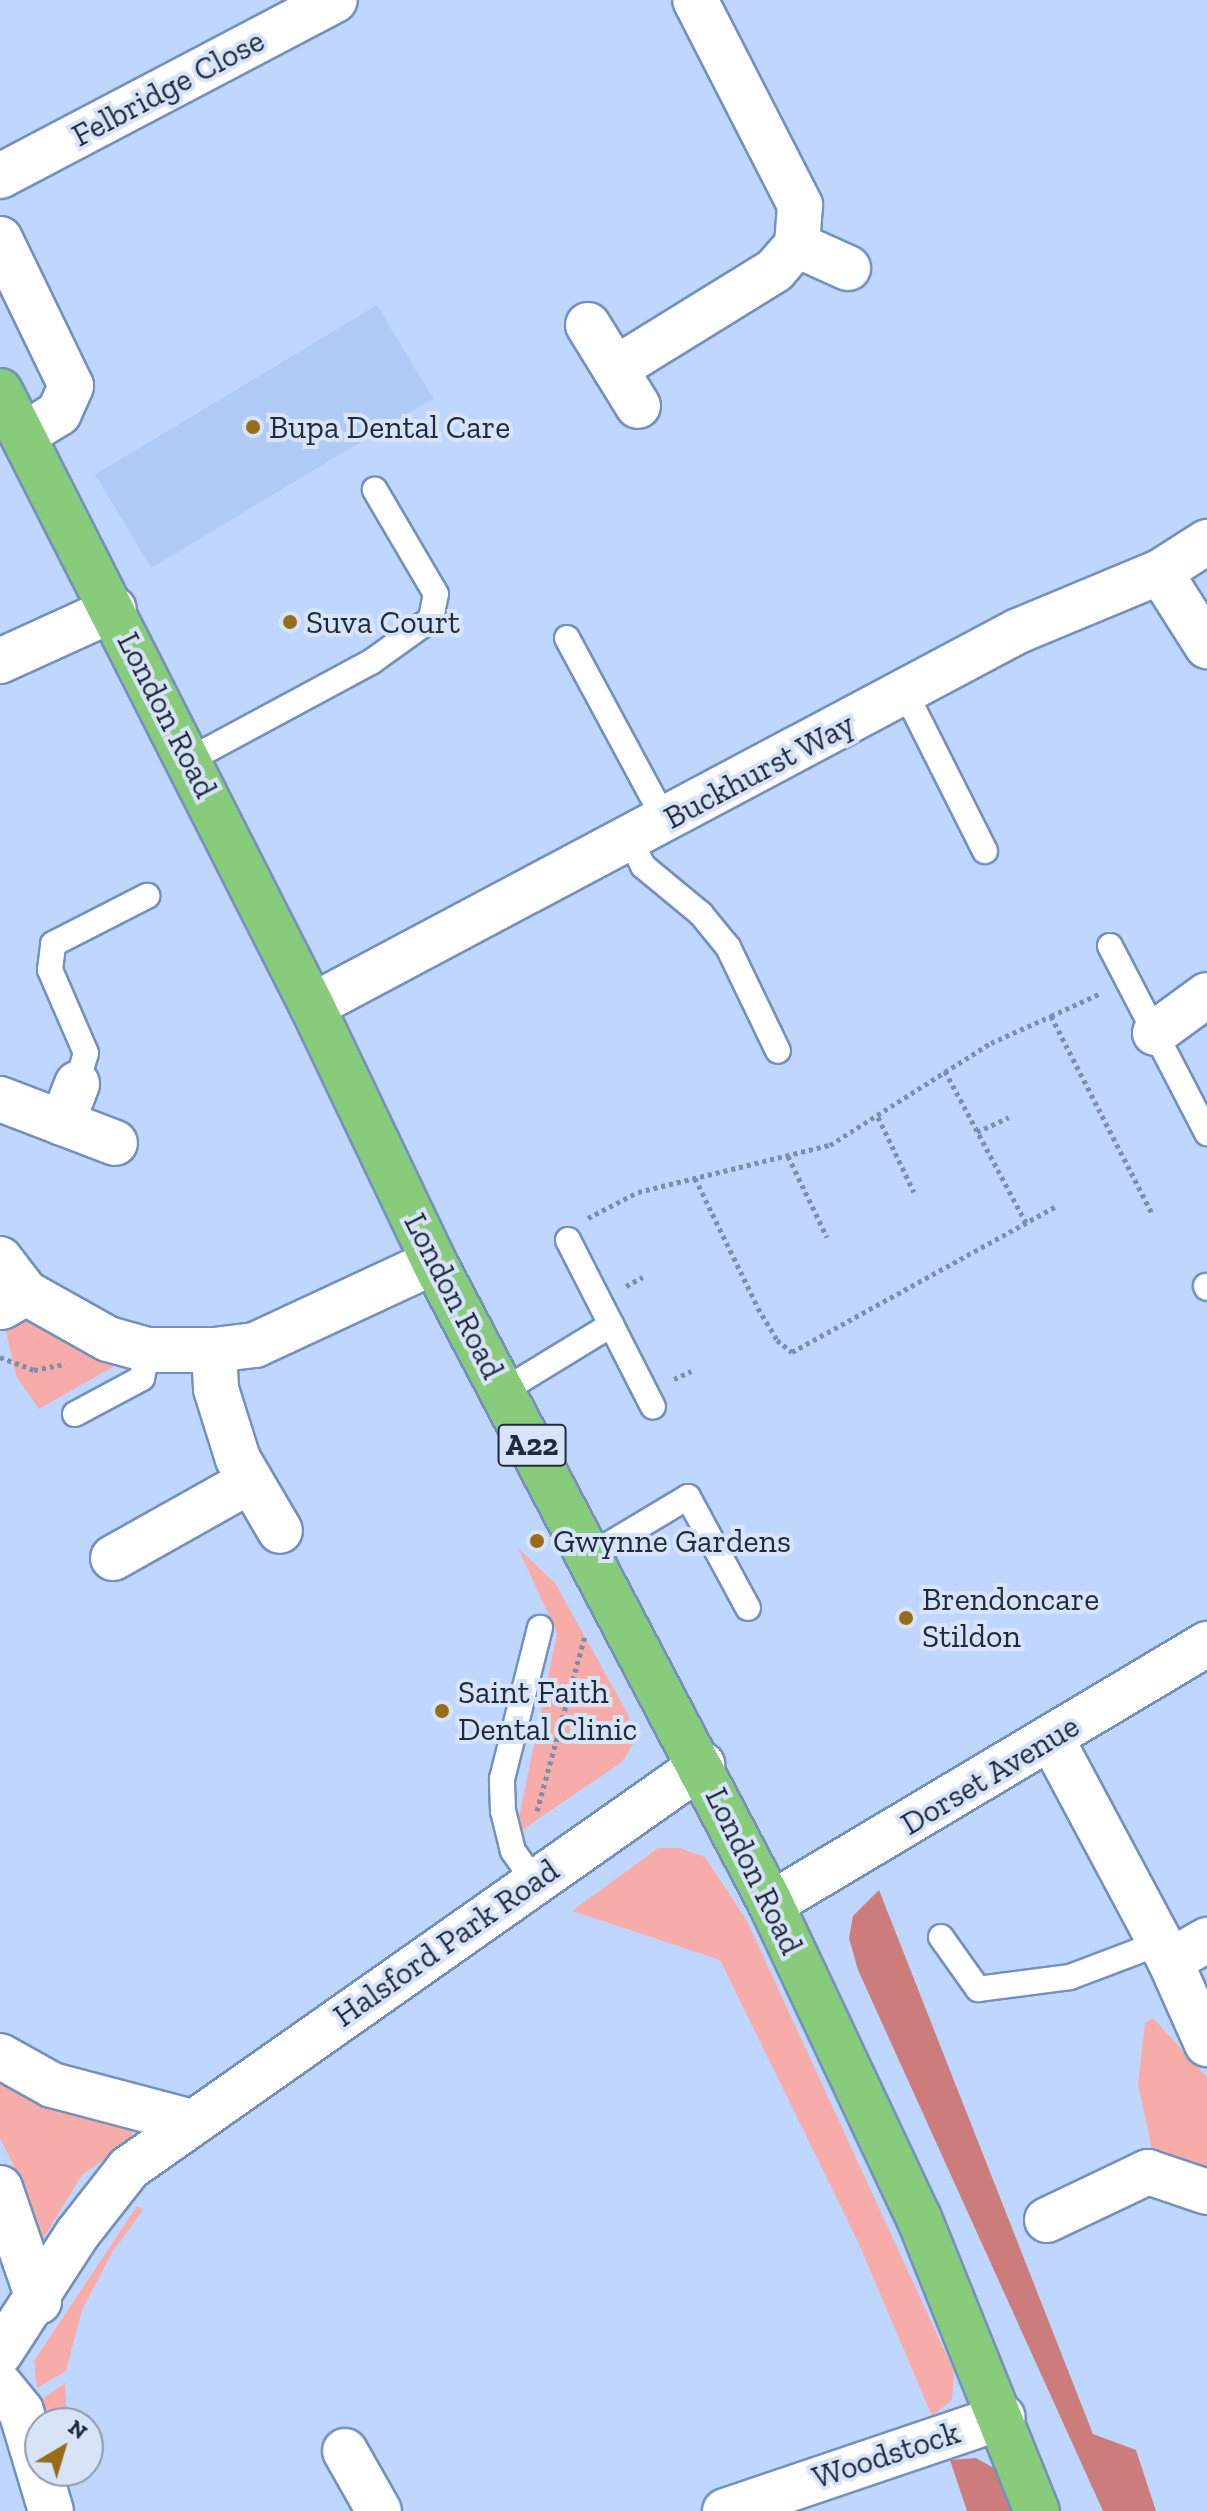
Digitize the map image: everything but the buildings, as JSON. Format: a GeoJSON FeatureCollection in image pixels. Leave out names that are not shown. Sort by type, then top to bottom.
{"type":"FeatureCollection","features":[{"type":"Feature","properties":{"kind":"highway","name":"London Road"},"geometry":{"type":"LineString","coordinates":[[0,391],[114,609],[312,1006],[434,1262],[702,1765],[771,1904],[919,2218],[1003,2417],[1037,2511]]}},
{"type":"Feature","properties":{"kind":"street","name":"Felbridge Close"},"geometry":{"type":"LineString","coordinates":[[0,176],[335,0]]}},
{"type":"Feature","properties":{"kind":"street"},"geometry":{"type":"LineString","coordinates":[[615,369],[775,270],[797,245],[800,205],[695,0]]}},
{"type":"Feature","properties":{"kind":"street"},"geometry":{"type":"LineString","coordinates":[[0,239],[71,386],[59,413],[25,434]]}},
{"type":"Feature","properties":{"kind":"street"},"geometry":{"type":"LineString","coordinates":[[797,245],[848,268]]}},
{"type":"Feature","properties":{"kind":"street"},"geometry":{"type":"LineString","coordinates":[[588,325],[638,406]]}},
{"type":"Feature","properties":{"kind":"street","name":"Buckhurst Way"},"geometry":{"type":"LineString","coordinates":[[312,1006],[648,831],[1018,631],[1160,572],[1207,542]]}},
{"type":"Feature","properties":{"kind":"street"},"geometry":{"type":"LineString","coordinates":[[1160,572],[1207,646]]}},
{"type":"Feature","properties":{"kind":"street"},"geometry":{"type":"LineString","coordinates":[[0,661],[114,609]]}},
{"type":"Feature","properties":{"kind":"street"},"geometry":{"type":"LineString","coordinates":[[1155,1033],[1207,995]]}},
{"type":"Feature","properties":{"kind":"street"},"geometry":{"type":"LineString","coordinates":[[0,1099],[70,1103],[115,1143]]}},
{"type":"Feature","properties":{"kind":"street"},"geometry":{"type":"LineString","coordinates":[[0,1259],[13,1301],[108,1339],[148,1350],[214,1350],[255,1345],[434,1262]]}},
{"type":"Feature","properties":{"kind":"street"},"geometry":{"type":"LineString","coordinates":[[214,1350],[216,1389],[238,1459],[280,1531]]}},
{"type":"Feature","properties":{"kind":"street"},"geometry":{"type":"LineString","coordinates":[[113,1558],[250,1481]]}},
{"type":"Feature","properties":{"kind":"street","name":"Dorset Avenue"},"geometry":{"type":"LineString","coordinates":[[771,1904],[1207,1644]]}},
{"type":"Feature","properties":{"kind":"street"},"geometry":{"type":"LineString","coordinates":[[1051,1738],[1179,1948],[1207,2044]]}},
{"type":"Feature","properties":{"kind":"street","name":"Halsford Park Road"},"geometry":{"type":"LineString","coordinates":[[0,2353],[39,2301],[78,2233],[129,2168],[702,1765]]}},
{"type":"Feature","properties":{"kind":"street"},"geometry":{"type":"LineString","coordinates":[[0,2056],[52,2085],[192,2122]]}},
{"type":"Feature","properties":{"kind":"street"},"geometry":{"type":"LineString","coordinates":[[1047,2220],[1148,2172],[1207,2192]]}},
{"type":"Feature","properties":{"kind":"street"},"geometry":{"type":"LineString","coordinates":[[0,2188],[39,2301]]}},
{"type":"Feature","properties":{"kind":"street"},"geometry":{"type":"LineString","coordinates":[[0,2385],[21,2411],[51,2511]]}},
{"type":"Feature","properties":{"kind":"street","name":"Woodstock"},"geometry":{"type":"LineString","coordinates":[[737,2509],[1003,2417]]}},
{"type":"Feature","properties":{"kind":"street"},"geometry":{"type":"LineString","coordinates":[[345,2451],[379,2511]]}},
{"type":"Feature","properties":{"kind":"lane"},"geometry":{"type":"LineString","coordinates":[[189,760],[371,662],[431,619],[436,594],[375,490]]}},
{"type":"Feature","properties":{"kind":"lane"},"geometry":{"type":"LineString","coordinates":[[567,638],[648,831],[643,866],[701,914],[728,947],[778,1051]]}},
{"type":"Feature","properties":{"kind":"lane"},"geometry":{"type":"LineString","coordinates":[[905,692],[985,851]]}},
{"type":"Feature","properties":{"kind":"lane"},"geometry":{"type":"LineString","coordinates":[[70,1103],[86,1053],[50,970],[53,944],[147,896]]}},
{"type":"Feature","properties":{"kind":"lane"},"geometry":{"type":"LineString","coordinates":[[1110,946],[1207,1133]]}},
{"type":"Feature","properties":{"kind":"lane"},"geometry":{"type":"LineString","coordinates":[[568,1240],[653,1407]]}},
{"type":"Feature","properties":{"kind":"lane"},"geometry":{"type":"LineString","coordinates":[[503,1391],[611,1325]]}},
{"type":"Feature","properties":{"kind":"lane"},"geometry":{"type":"LineString","coordinates":[[75,1414],[142,1378],[148,1350]]}},
{"type":"Feature","properties":{"kind":"lane"},"geometry":{"type":"LineString","coordinates":[[591,1555],[688,1497],[748,1608]]}},
{"type":"Feature","properties":{"kind":"lane"},"geometry":{"type":"LineString","coordinates":[[540,1628],[502,1779],[513,1851],[544,1874]]}},
{"type":"Feature","properties":{"kind":"lane"},"geometry":{"type":"LineString","coordinates":[[941,1937],[978,1989],[1070,1977],[1179,1948]]}},
{"type":"Feature","properties":{"kind":"path"},"geometry":{"type":"LineString","coordinates":[[568,1240],[593,1213],[638,1192],[830,1145],[878,1117],[945,1071],[1051,1016],[1128,981]]}},
{"type":"Feature","properties":{"kind":"path"},"geometry":{"type":"LineString","coordinates":[[1051,1016],[1152,1213]]}},
{"type":"Feature","properties":{"kind":"path"},"geometry":{"type":"LineString","coordinates":[[945,1071],[1026,1223]]}},
{"type":"Feature","properties":{"kind":"path"},"geometry":{"type":"LineString","coordinates":[[878,1117],[914,1192]]}},
{"type":"Feature","properties":{"kind":"path"},"geometry":{"type":"LineString","coordinates":[[977,1132],[1009,1117]]}},
{"type":"Feature","properties":{"kind":"path"},"geometry":{"type":"LineString","coordinates":[[788,1156],[827,1237]]}},
{"type":"Feature","properties":{"kind":"path"},"geometry":{"type":"LineString","coordinates":[[695,1178],[758,1308],[777,1340],[792,1352],[1056,1206]]}},
{"type":"Feature","properties":{"kind":"path"},"geometry":{"type":"LineString","coordinates":[[544,1874],[535,1819],[578,1646],[593,1624],[618,1607]]}},
{"type":"Feature","properties":{"kind":"shaded area"},"geometry":{"type":"Polygon","coordinates":[[[377,305],[433,398],[151,568],[95,474],[377,305]]]}},
{"type":"Feature","properties":{"kind":"shaded area"},"geometry":{"type":"Polygon","coordinates":[[[37,1313],[125,1360],[39,1409],[16,1376],[4,1322],[37,1313]]]}},
{"type":"Feature","properties":{"kind":"shaded area"},"geometry":{"type":"Polygon","coordinates":[[[518,1548],[555,1583],[628,1714],[633,1744],[622,1762],[522,1830],[518,1822],[557,1633],[518,1548]]]}},
{"type":"Feature","properties":{"kind":"shaded area"},"geometry":{"type":"Polygon","coordinates":[[[658,1848],[680,1848],[705,1857],[747,1921],[954,2371],[952,2400],[932,2416],[858,2242],[720,1960],[572,1911],[658,1848]]]}},
{"type":"Feature","properties":{"kind":"shaded area"},"geometry":{"type":"Polygon","coordinates":[[[879,1890],[1093,2434],[1136,2450],[1156,2511],[1103,2511],[858,1970],[849,1938],[853,1916],[879,1890]]]}},
{"type":"Feature","properties":{"kind":"shaded area"},"geometry":{"type":"Polygon","coordinates":[[[1153,2018],[1207,2077],[1207,2166],[1152,2150],[1138,2084],[1145,2023],[1153,2018]]]}},
{"type":"Feature","properties":{"kind":"shaded area"},"geometry":{"type":"Polygon","coordinates":[[[0,2075],[131,2121],[133,2130],[131,2140],[82,2175],[35,2252],[13,2164],[0,2139],[0,2075]]]}},
{"type":"Feature","properties":{"kind":"shaded area"},"geometry":{"type":"Polygon","coordinates":[[[137,2206],[143,2210],[113,2251],[82,2310],[66,2371],[37,2388],[34,2361],[137,2206]]]}},
{"type":"Feature","properties":{"kind":"shaded area"},"geometry":{"type":"Polygon","coordinates":[[[65,2383],[66,2407],[45,2407],[41,2400],[65,2383]]]}},
{"type":"Feature","properties":{"kind":"shaded area"},"geometry":{"type":"Polygon","coordinates":[[[976,2458],[996,2469],[1011,2511],[967,2511],[950,2460],[976,2458]]]}},
{"type":"Feature","properties":{"kind":"place","name":"Bupa Dental Care"},"geometry":{"type":"Point","coordinates":[253,427]}},
{"type":"Feature","properties":{"kind":"place","name":"Suva Court"},"geometry":{"type":"Point","coordinates":[290,622]}},
{"type":"Feature","properties":{"kind":"place","name":"Gwynne Gardens"},"geometry":{"type":"Point","coordinates":[537,1541]}},
{"type":"Feature","properties":{"kind":"place","name":"Brendoncare Stildon"},"geometry":{"type":"Point","coordinates":[906,1618]}},
{"type":"Feature","properties":{"kind":"place","name":"Saint Faith Dental Clinic"},"geometry":{"type":"Point","coordinates":[442,1711]}}]}
